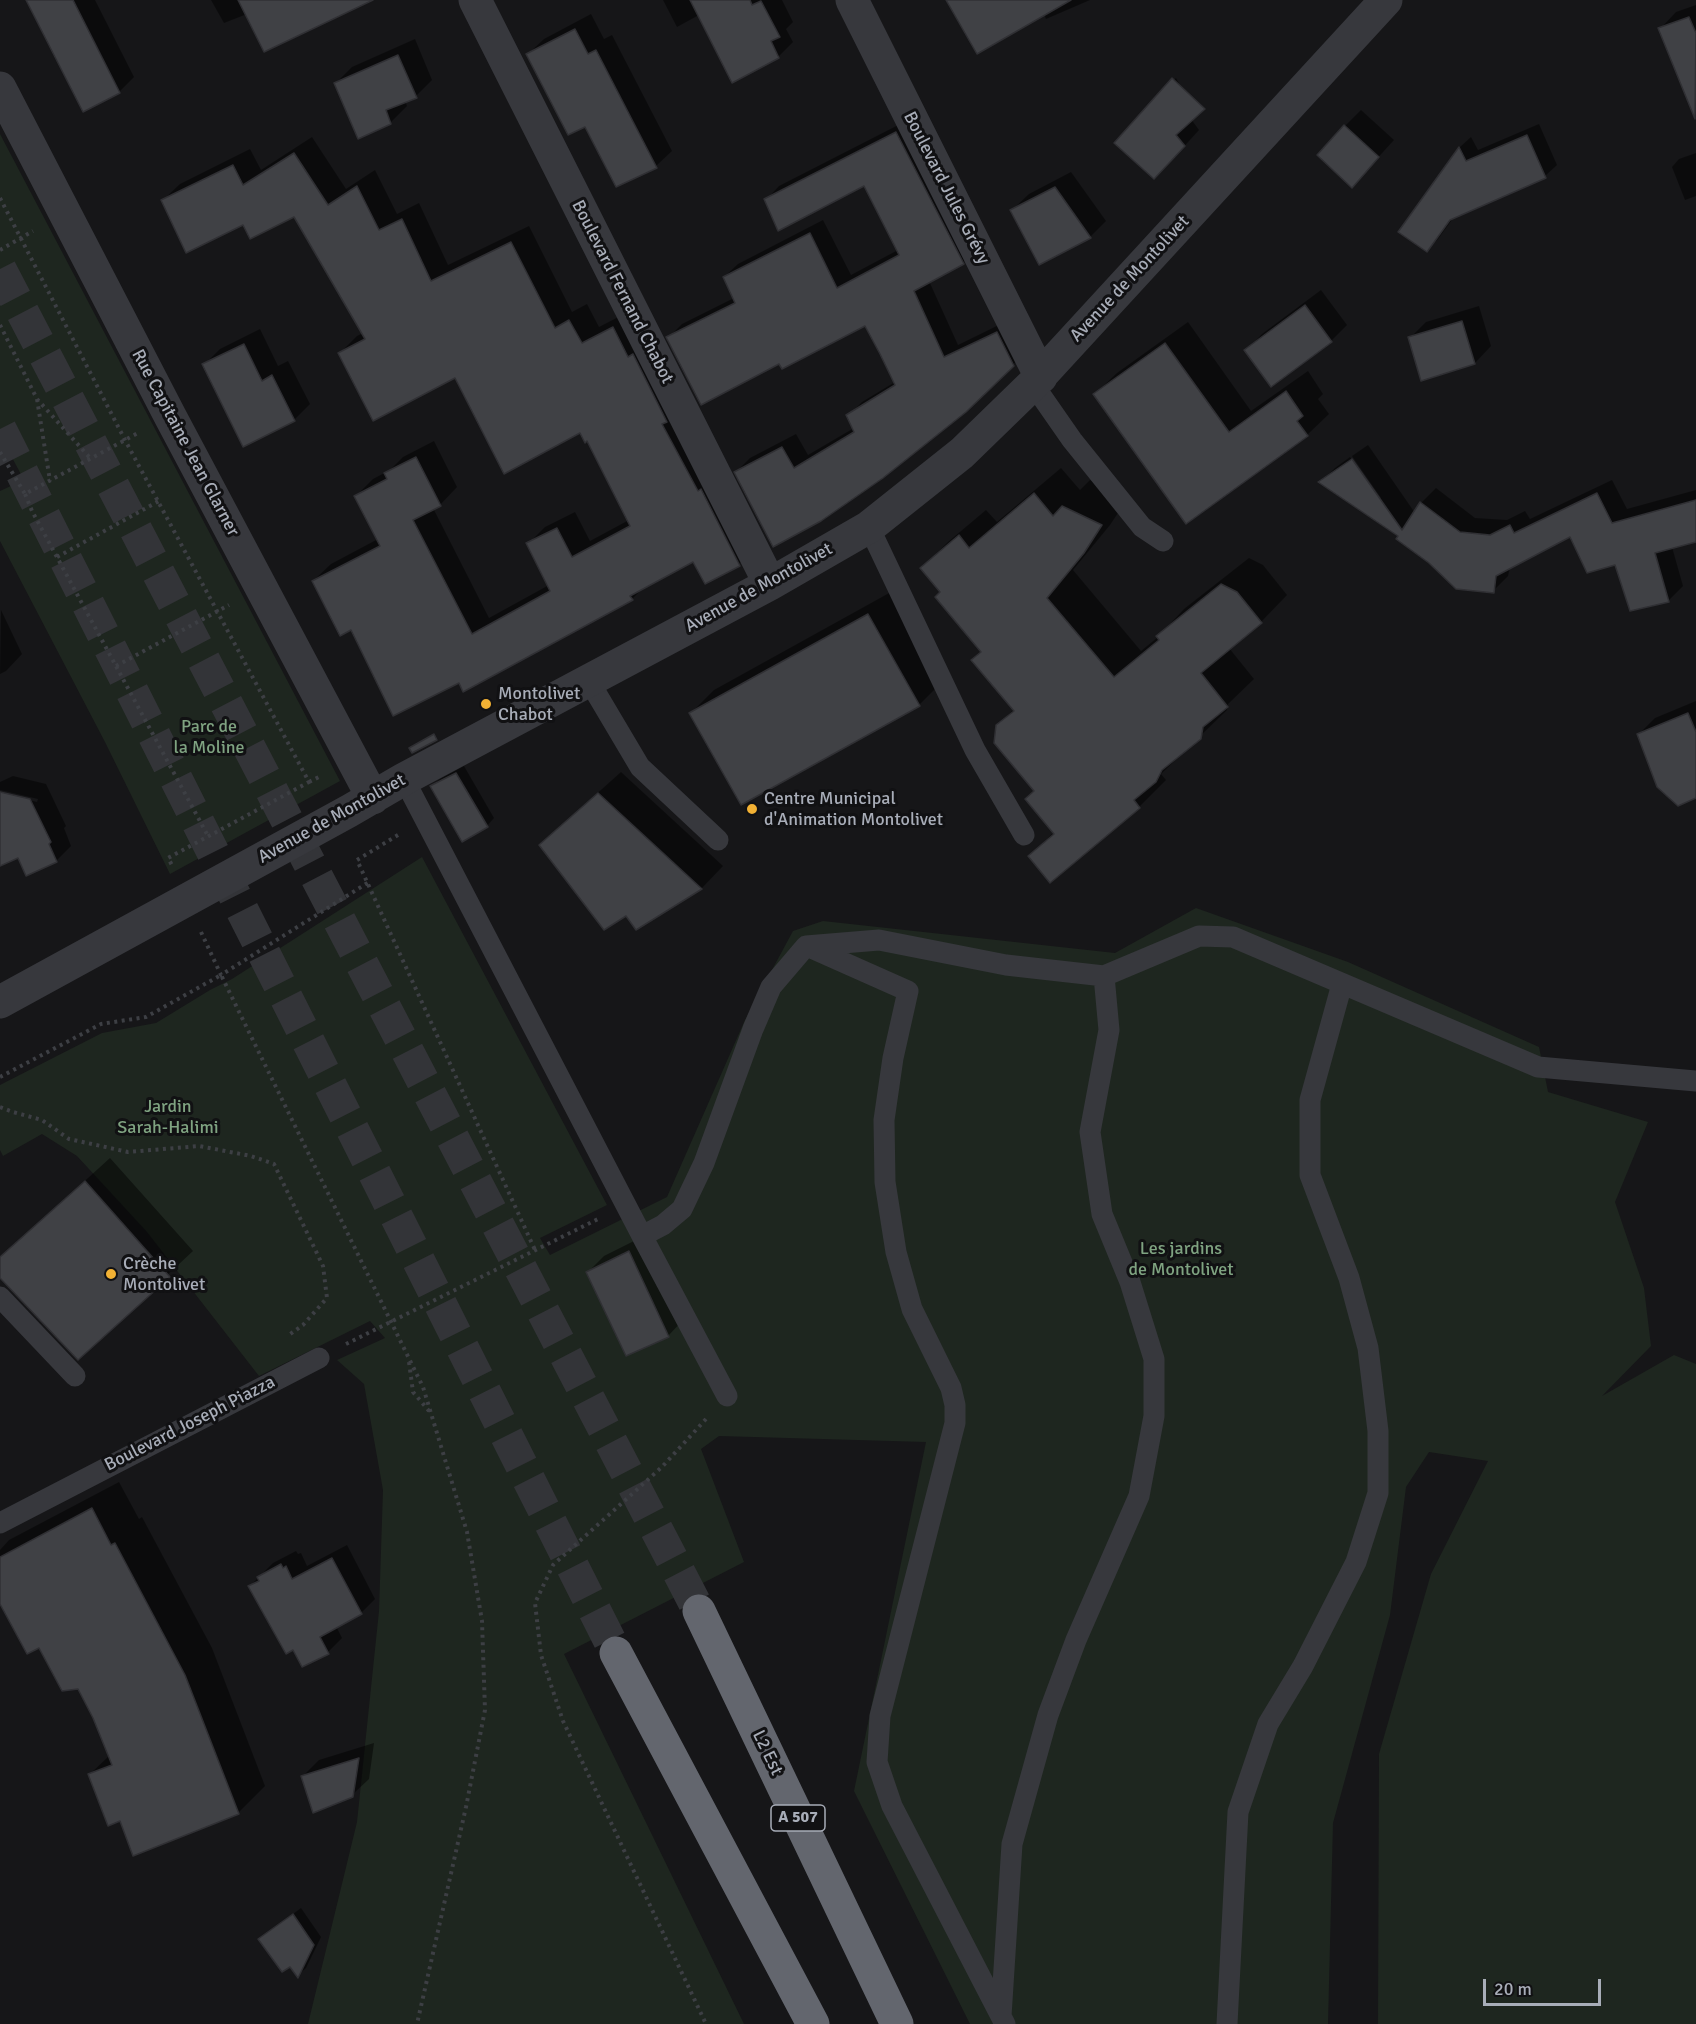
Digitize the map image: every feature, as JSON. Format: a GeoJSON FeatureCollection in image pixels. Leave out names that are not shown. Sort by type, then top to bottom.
{"type":"FeatureCollection","features":[{"type":"Feature","properties":{"kind":"highway","name":"L2 Est"},"geometry":{"type":"LineString","coordinates":[[699,1611],[897,2024]]}},
{"type":"Feature","properties":{"kind":"highway"},"geometry":{"type":"LineString","coordinates":[[616,1653],[813,2024]]}},
{"type":"Feature","properties":{"kind":"street","name":"Boulevard Fernand Chabot"},"geometry":{"type":"LineString","coordinates":[[475,0],[770,584]]}},
{"type":"Feature","properties":{"kind":"street","name":"Boulevard Jules Grévy"},"geometry":{"type":"LineString","coordinates":[[852,0],[1037,380]]}},
{"type":"Feature","properties":{"kind":"street","name":"Avenue de Montolivet"},"geometry":{"type":"LineString","coordinates":[[0,1002],[404,779],[770,584],[869,527],[962,453],[1037,380],[1386,0]]}},
{"type":"Feature","properties":{"kind":"street","name":"Rue Capitaine Jean Glarner"},"geometry":{"type":"LineString","coordinates":[[0,88],[373,798]]}},
{"type":"Feature","properties":{"kind":"lane"},"geometry":{"type":"LineString","coordinates":[[1037,380],[1072,440],[1142,526],[1163,541]]}},
{"type":"Feature","properties":{"kind":"lane"},"geometry":{"type":"LineString","coordinates":[[869,527],[975,750],[1024,835]]}},
{"type":"Feature","properties":{"kind":"lane"},"geometry":{"type":"LineString","coordinates":[[589,681],[640,767],[718,840]]}},
{"type":"Feature","properties":{"kind":"lane"},"geometry":{"type":"LineString","coordinates":[[404,779],[727,1396]]}},
{"type":"Feature","properties":{"kind":"lane"},"geometry":{"type":"LineString","coordinates":[[642,1236],[663,1225],[682,1209],[704,1164],[753,1029],[771,987],[806,946],[879,940],[1006,965],[1104,976],[1199,936],[1233,937],[1538,1067],[1696,1081]]}},
{"type":"Feature","properties":{"kind":"lane"},"geometry":{"type":"LineString","coordinates":[[806,946],[908,991],[893,1058],[884,1120],[885,1182],[896,1252],[912,1309],[951,1388],[955,1405],[955,1423],[880,1716],[877,1762],[892,1806],[1003,2020]]}},
{"type":"Feature","properties":{"kind":"lane"},"geometry":{"type":"LineString","coordinates":[[1003,2020],[1011,1844],[1048,1715],[1076,1640],[1139,1496],[1154,1416],[1154,1359],[1130,1282],[1102,1214],[1090,1132],[1109,1030],[1104,976]]}},
{"type":"Feature","properties":{"kind":"lane"},"geometry":{"type":"LineString","coordinates":[[1227,2024],[1238,1812],[1269,1724],[1303,1666],[1356,1563],[1378,1493],[1378,1431],[1368,1348],[1349,1278],[1310,1175],[1310,1100],[1342,984]]}},
{"type":"Feature","properties":{"kind":"lane"},"geometry":{"type":"LineString","coordinates":[[0,1297],[75,1376]]}},
{"type":"Feature","properties":{"kind":"lane","name":"Boulevard Joseph Piazza"},"geometry":{"type":"LineString","coordinates":[[0,1523],[319,1358]]}},
{"type":"Feature","properties":{"kind":"path"},"geometry":{"type":"LineString","coordinates":[[0,198],[126,440],[309,782],[168,858],[173,868]]}},
{"type":"Feature","properties":{"kind":"path"},"geometry":{"type":"LineString","coordinates":[[0,250],[21,237]]}},
{"type":"Feature","properties":{"kind":"path"},"geometry":{"type":"LineString","coordinates":[[0,325],[37,399],[91,459]]}},
{"type":"Feature","properties":{"kind":"path"},"geometry":{"type":"LineString","coordinates":[[37,399],[50,481]]}},
{"type":"Feature","properties":{"kind":"path"},"geometry":{"type":"LineString","coordinates":[[25,494],[126,440]]}},
{"type":"Feature","properties":{"kind":"path"},"geometry":{"type":"LineString","coordinates":[[0,452],[25,494],[32,511],[208,836]]}},
{"type":"Feature","properties":{"kind":"path"},"geometry":{"type":"LineString","coordinates":[[57,557],[159,501]]}},
{"type":"Feature","properties":{"kind":"path"},"geometry":{"type":"LineString","coordinates":[[116,666],[261,588]]}},
{"type":"Feature","properties":{"kind":"path"},"geometry":{"type":"LineString","coordinates":[[425,821],[357,860],[536,1250]]}},
{"type":"Feature","properties":{"kind":"path"},"geometry":{"type":"LineString","coordinates":[[0,1077],[101,1024],[146,1017],[221,975],[369,882]]}},
{"type":"Feature","properties":{"kind":"path"},"geometry":{"type":"LineString","coordinates":[[201,931],[423,1387],[467,1532],[482,1621],[485,1710],[466,1808],[417,2024]]}},
{"type":"Feature","properties":{"kind":"path"},"geometry":{"type":"LineString","coordinates":[[0,1107],[42,1119],[69,1139],[128,1152],[200,1146],[251,1156],[274,1164],[323,1266],[327,1298],[303,1325],[280,1343],[293,1370]]}},
{"type":"Feature","properties":{"kind":"path"},"geometry":{"type":"LineString","coordinates":[[319,1358],[626,1205]]}},
{"type":"Feature","properties":{"kind":"path"},"geometry":{"type":"LineString","coordinates":[[409,1358],[413,1392],[431,1413]]}},
{"type":"Feature","properties":{"kind":"green space","name":"Parc de la Moline"},"geometry":{"type":"Polygon","coordinates":[[[0,134],[340,781],[170,874],[105,742],[0,541],[0,491],[24,480],[0,435],[0,134]]]}},
{"type":"Feature","properties":{"kind":"green space"},"geometry":{"type":"Polygon","coordinates":[[[422,857],[607,1205],[540,1238],[550,1255],[667,1197],[745,1020],[793,931],[823,921],[1115,953],[1196,908],[1348,962],[1539,1047],[1548,1092],[1648,1122],[1615,1202],[1644,1288],[1651,1346],[1602,1396],[1674,1355],[1696,1364],[1696,2024],[1378,2024],[1379,1754],[1431,1574],[1488,1461],[1429,1452],[1406,1487],[1390,1615],[1333,1823],[1328,2024],[970,2024],[854,1791],[926,1442],[719,1436],[701,1449],[744,1562],[564,1654],[744,2024],[308,2024],[357,1822],[379,1611],[383,1490],[364,1384],[337,1360],[385,1338],[370,1321],[259,1376],[147,1232],[77,1156],[42,1134],[3,1156],[0,1150],[0,1085],[102,1033],[156,1023],[232,979],[422,857]]]}},
{"type":"Feature","properties":{"kind":"building"},"geometry":{"type":"Polygon","coordinates":[[[26,0],[73,0],[120,93],[83,112],[26,0]]]}},
{"type":"Feature","properties":{"kind":"building"},"geometry":{"type":"Polygon","coordinates":[[[238,0],[373,0],[264,52],[238,0]]]}},
{"type":"Feature","properties":{"kind":"building"},"geometry":{"type":"Polygon","coordinates":[[[690,0],[750,0],[752,5],[761,1],[780,37],[771,41],[779,58],[732,83],[690,0]]]}},
{"type":"Feature","properties":{"kind":"building"},"geometry":{"type":"Polygon","coordinates":[[[946,0],[1071,0],[977,54],[946,0]]]}},
{"type":"Feature","properties":{"kind":"building"},"geometry":{"type":"Polygon","coordinates":[[[1689,17],[1696,33],[1695,119],[1658,28],[1689,17]]]}},
{"type":"Feature","properties":{"kind":"building"},"geometry":{"type":"Polygon","coordinates":[[[575,29],[588,54],[596,50],[657,168],[616,187],[585,127],[568,135],[526,54],[575,29]]]}},
{"type":"Feature","properties":{"kind":"building"},"geometry":{"type":"Polygon","coordinates":[[[398,55],[417,98],[386,110],[391,124],[358,139],[334,83],[398,55]]]}},
{"type":"Feature","properties":{"kind":"building"},"geometry":{"type":"Polygon","coordinates":[[[1172,78],[1205,109],[1176,135],[1185,146],[1154,179],[1114,143],[1172,78]]]}},
{"type":"Feature","properties":{"kind":"building"},"geometry":{"type":"Polygon","coordinates":[[[1344,125],[1379,157],[1352,188],[1317,155],[1344,125]]]}},
{"type":"Feature","properties":{"kind":"building"},"geometry":{"type":"Polygon","coordinates":[[[896,132],[964,264],[914,291],[944,357],[997,332],[1014,366],[966,412],[883,478],[821,521],[773,547],[734,472],[782,447],[794,468],[854,432],[846,415],[895,385],[880,354],[865,326],[782,369],[779,364],[701,405],[666,337],[735,303],[723,277],[810,233],[837,288],[899,255],[864,186],[778,231],[764,199],[896,132]]]}},
{"type":"Feature","properties":{"kind":"building"},"geometry":{"type":"Polygon","coordinates":[[[1527,135],[1546,178],[1450,220],[1427,252],[1398,232],[1459,147],[1466,161],[1527,135]]]}},
{"type":"Feature","properties":{"kind":"building"},"geometry":{"type":"Polygon","coordinates":[[[294,153],[328,205],[357,186],[379,230],[402,219],[431,281],[511,242],[555,328],[569,320],[582,343],[613,327],[628,357],[633,354],[667,422],[662,424],[698,491],[701,489],[740,566],[705,584],[693,562],[630,596],[633,600],[463,692],[459,683],[393,716],[351,630],[340,636],[312,581],[380,546],[354,496],[387,479],[384,473],[416,457],[441,506],[413,520],[472,634],[550,591],[526,543],[557,528],[572,557],[630,526],[587,441],[585,443],[580,433],[504,474],[455,378],[373,421],[338,353],[365,339],[294,217],[250,239],[243,225],[186,253],[161,200],[233,165],[243,185],[294,153]]]}},
{"type":"Feature","properties":{"kind":"building"},"geometry":{"type":"Polygon","coordinates":[[[1055,187],[1091,238],[1039,265],[1010,210],[1055,187]]]}},
{"type":"Feature","properties":{"kind":"building"},"geometry":{"type":"Polygon","coordinates":[[[1305,305],[1332,342],[1271,387],[1244,350],[1305,305]]]}},
{"type":"Feature","properties":{"kind":"building"},"geometry":{"type":"Polygon","coordinates":[[[1462,321],[1475,364],[1421,381],[1408,337],[1462,321]]]}},
{"type":"Feature","properties":{"kind":"building"},"geometry":{"type":"Polygon","coordinates":[[[1165,343],[1229,432],[1286,391],[1303,416],[1297,421],[1308,436],[1186,524],[1093,394],[1165,343]]]}},
{"type":"Feature","properties":{"kind":"building"},"geometry":{"type":"Polygon","coordinates":[[[244,344],[262,381],[272,375],[295,421],[243,447],[202,364],[244,344]]]}},
{"type":"Feature","properties":{"kind":"building"},"geometry":{"type":"Polygon","coordinates":[[[1352,459],[1402,530],[1420,502],[1460,532],[1490,535],[1510,525],[1514,533],[1597,493],[1612,523],[1696,500],[1696,542],[1655,553],[1669,602],[1630,611],[1615,565],[1587,573],[1570,537],[1496,576],[1494,593],[1456,589],[1429,563],[1396,539],[1398,536],[1318,482],[1352,459]]]}},
{"type":"Feature","properties":{"kind":"building"},"geometry":{"type":"Polygon","coordinates":[[[1034,493],[1053,516],[1062,506],[1102,525],[1084,553],[1047,598],[1114,677],[1159,640],[1156,636],[1221,584],[1237,592],[1262,623],[1201,673],[1228,707],[1203,727],[1201,739],[1162,770],[1156,782],[1134,800],[1140,808],[1050,883],[1028,856],[1054,834],[1025,799],[1034,791],[994,743],[996,725],[1014,711],[971,660],[981,652],[935,597],[940,592],[920,568],[959,535],[969,548],[1034,493]]]}},
{"type":"Feature","properties":{"kind":"building"},"geometry":{"type":"Polygon","coordinates":[[[868,614],[920,706],[741,805],[689,713],[868,614]]]}},
{"type":"Feature","properties":{"kind":"building"},"geometry":{"type":"Polygon","coordinates":[[[1688,713],[1696,732],[1696,798],[1678,806],[1657,787],[1637,734],[1688,713]]]}},
{"type":"Feature","properties":{"kind":"building"},"geometry":{"type":"Polygon","coordinates":[[[434,734],[437,740],[412,753],[409,748],[434,734]]]}},
{"type":"Feature","properties":{"kind":"building"},"geometry":{"type":"Polygon","coordinates":[[[456,773],[488,827],[462,842],[430,786],[456,773]]]}},
{"type":"Feature","properties":{"kind":"building"},"geometry":{"type":"Polygon","coordinates":[[[0,792],[30,799],[51,842],[49,844],[57,862],[26,876],[18,858],[0,866],[0,792]]]}},
{"type":"Feature","properties":{"kind":"building"},"geometry":{"type":"Polygon","coordinates":[[[598,793],[702,889],[636,930],[626,916],[604,930],[539,845],[598,793]]]}},
{"type":"Feature","properties":{"kind":"building","name":"Crèche Montolivet"},"geometry":{"type":"Polygon","coordinates":[[[85,1181],[170,1277],[78,1360],[0,1278],[0,1257],[85,1181]]]}},
{"type":"Feature","properties":{"kind":"building"},"geometry":{"type":"Polygon","coordinates":[[[629,1251],[669,1337],[626,1356],[586,1272],[629,1251]]]}},
{"type":"Feature","properties":{"kind":"building"},"geometry":{"type":"Polygon","coordinates":[[[92,1508],[111,1545],[115,1543],[185,1675],[239,1814],[133,1856],[120,1821],[108,1826],[88,1774],[112,1765],[93,1718],[78,1689],[62,1691],[39,1648],[27,1654],[0,1604],[0,1557],[92,1508]]]}},
{"type":"Feature","properties":{"kind":"building"},"geometry":{"type":"Polygon","coordinates":[[[332,1558],[362,1614],[320,1637],[329,1654],[302,1667],[293,1650],[286,1654],[248,1586],[259,1581],[257,1577],[281,1564],[283,1568],[286,1566],[292,1579],[332,1558]]]}},
{"type":"Feature","properties":{"kind":"building"},"geometry":{"type":"Polygon","coordinates":[[[359,1758],[353,1797],[313,1813],[301,1776],[359,1758]]]}},
{"type":"Feature","properties":{"kind":"building"},"geometry":{"type":"Polygon","coordinates":[[[293,1914],[314,1945],[298,1978],[290,1967],[282,1972],[258,1939],[293,1914]]]}},
{"type":"Feature","properties":{"kind":"tunnel"},"geometry":{"type":"LineString","coordinates":[[0,269],[699,1611]]}},
{"type":"Feature","properties":{"kind":"tunnel"},"geometry":{"type":"LineString","coordinates":[[0,429],[616,1653]]}},
{"type":"Feature","properties":{"kind":"place","name":"Montolivet Chabot"},"geometry":{"type":"Point","coordinates":[486,704]}},
{"type":"Feature","properties":{"kind":"place","name":"Centre Municipal d'Animation Montolivet"},"geometry":{"type":"Point","coordinates":[752,809]}},
{"type":"Feature","properties":{"kind":"place","name":"Crèche Montolivet"},"geometry":{"type":"Point","coordinates":[111,1274]}},
{"type":"Feature","properties":{"kind":"park label","name":"Jardin Sarah-Halimi"},"geometry":{"type":"Point","coordinates":[168,1117]}},
{"type":"Feature","properties":{"kind":"park label","name":"Les jardins de Montolivet"},"geometry":{"type":"Point","coordinates":[1181,1259]}}]}
